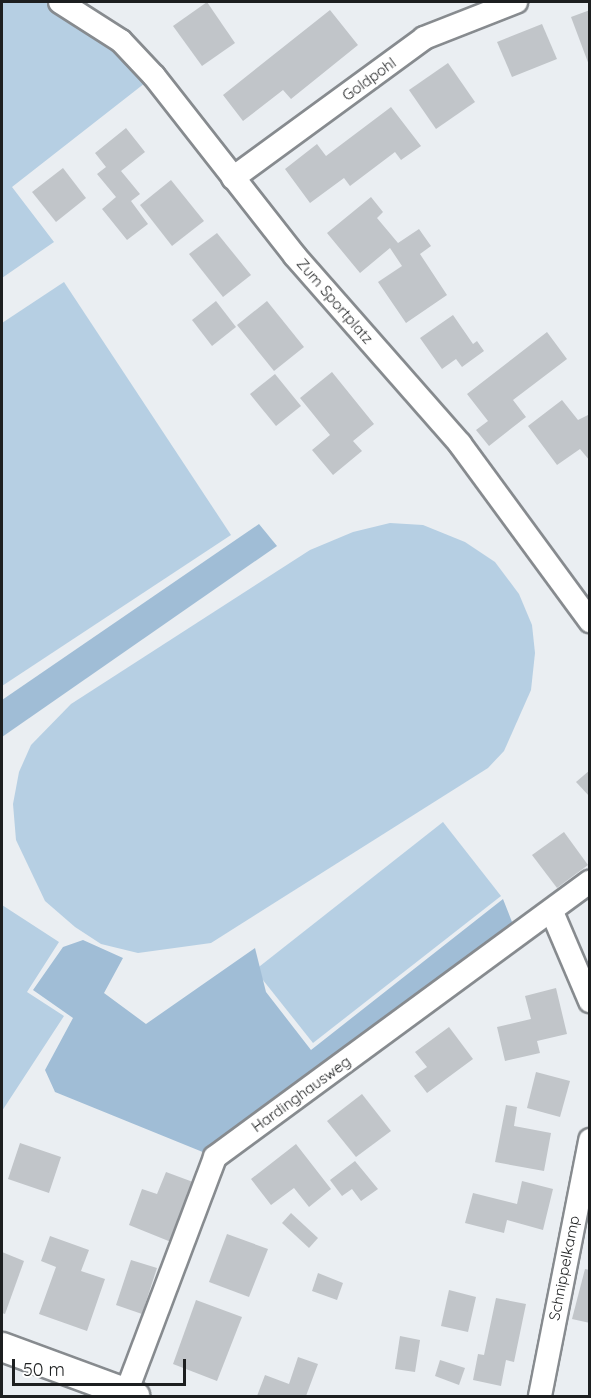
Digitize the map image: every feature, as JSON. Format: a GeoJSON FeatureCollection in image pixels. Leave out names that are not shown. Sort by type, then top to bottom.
{"type":"FeatureCollection","features":[{"type":"Feature","properties":{"kind":"street","name":"Zum Sportplatz"},"geometry":{"type":"LineString","coordinates":[[60,2],[121,41],[154,76],[295,256],[460,444],[586,610]]}},
{"type":"Feature","properties":{"kind":"street","name":"Goldpohl"},"geometry":{"type":"LineString","coordinates":[[233,178],[424,38],[516,2]]}},
{"type":"Feature","properties":{"kind":"street","name":"Hardinghausweg"},"geometry":{"type":"LineString","coordinates":[[131,1395],[214,1157],[590,882]]}},
{"type":"Feature","properties":{"kind":"street"},"geometry":{"type":"LineString","coordinates":[[552,912],[590,1001]]}},
{"type":"Feature","properties":{"kind":"street","name":"Schnippelkamp"},"geometry":{"type":"LineString","coordinates":[[540,1396],[590,1140]]}},
{"type":"Feature","properties":{"kind":"street"},"geometry":{"type":"LineString","coordinates":[[2,1347],[131,1395]]}},
{"type":"Feature","properties":{"kind":"shaded area"},"geometry":{"type":"Polygon","coordinates":[[[2,2],[60,2],[154,76],[12,187],[54,242],[2,278],[2,2]]]}},
{"type":"Feature","properties":{"kind":"shaded area"},"geometry":{"type":"Polygon","coordinates":[[[64,282],[231,535],[2,686],[2,323],[64,282]]]}},
{"type":"Feature","properties":{"kind":"shaded area"},"geometry":{"type":"Polygon","coordinates":[[[390,523],[423,525],[465,542],[495,562],[519,594],[532,625],[535,653],[531,690],[504,751],[488,768],[211,943],[138,953],[101,944],[75,927],[45,901],[16,840],[13,804],[19,772],[31,745],[71,704],[310,550],[353,532],[390,523]]]}},
{"type":"Feature","properties":{"kind":"shaded area"},"geometry":{"type":"Polygon","coordinates":[[[259,524],[277,546],[2,737],[2,700],[259,524]]]}},
{"type":"Feature","properties":{"kind":"shaded area"},"geometry":{"type":"Polygon","coordinates":[[[443,822],[501,896],[313,1043],[255,970],[443,822]]]}},
{"type":"Feature","properties":{"kind":"shaded area"},"geometry":{"type":"Polygon","coordinates":[[[503,899],[518,937],[215,1157],[55,1092],[45,1070],[73,1018],[33,990],[63,947],[83,940],[123,958],[104,993],[146,1024],[255,948],[266,992],[311,1050],[503,899]]]}},
{"type":"Feature","properties":{"kind":"shaded area"},"geometry":{"type":"Polygon","coordinates":[[[2,905],[59,942],[27,992],[64,1016],[2,1111],[2,905]]]}},
{"type":"Feature","properties":{"kind":"building"},"geometry":{"type":"Polygon","coordinates":[[[207,2],[235,43],[202,66],[173,26],[207,2]]]}},
{"type":"Feature","properties":{"kind":"building"},"geometry":{"type":"Polygon","coordinates":[[[330,10],[358,45],[291,99],[283,90],[243,121],[223,95],[330,10]]]}},
{"type":"Feature","properties":{"kind":"building"},"geometry":{"type":"Polygon","coordinates":[[[590,10],[590,65],[589,65],[571,17],[590,10]]]}},
{"type":"Feature","properties":{"kind":"building"},"geometry":{"type":"Polygon","coordinates":[[[542,24],[557,59],[512,77],[497,42],[542,24]]]}},
{"type":"Feature","properties":{"kind":"building"},"geometry":{"type":"Polygon","coordinates":[[[448,63],[475,102],[436,129],[409,90],[448,63]]]}},
{"type":"Feature","properties":{"kind":"building"},"geometry":{"type":"Polygon","coordinates":[[[391,107],[421,146],[401,160],[395,152],[350,186],[344,178],[310,203],[285,169],[317,144],[326,156],[391,107]]]}},
{"type":"Feature","properties":{"kind":"building"},"geometry":{"type":"Polygon","coordinates":[[[126,128],[145,152],[121,171],[140,194],[131,201],[148,224],[127,240],[102,209],[116,197],[97,174],[106,167],[95,153],[126,128]]]}},
{"type":"Feature","properties":{"kind":"building"},"geometry":{"type":"Polygon","coordinates":[[[63,168],[86,198],[56,222],[32,192],[63,168]]]}},
{"type":"Feature","properties":{"kind":"building"},"geometry":{"type":"Polygon","coordinates":[[[171,180],[204,221],[172,246],[140,205],[171,180]]]}},
{"type":"Feature","properties":{"kind":"building"},"geometry":{"type":"Polygon","coordinates":[[[371,197],[383,212],[377,218],[398,243],[419,229],[431,246],[420,254],[447,295],[406,323],[378,282],[402,266],[390,248],[360,273],[327,233],[371,197]]]}},
{"type":"Feature","properties":{"kind":"building"},"geometry":{"type":"Polygon","coordinates":[[[217,233],[251,275],[223,297],[189,254],[217,233]]]}},
{"type":"Feature","properties":{"kind":"building"},"geometry":{"type":"Polygon","coordinates":[[[216,301],[236,327],[212,346],[192,320],[216,301]]]}},
{"type":"Feature","properties":{"kind":"building"},"geometry":{"type":"Polygon","coordinates":[[[267,301],[304,347],[274,371],[237,325],[267,301]]]}},
{"type":"Feature","properties":{"kind":"building"},"geometry":{"type":"Polygon","coordinates":[[[453,315],[473,344],[477,341],[484,351],[462,367],[456,359],[442,369],[420,338],[453,315]]]}},
{"type":"Feature","properties":{"kind":"building"},"geometry":{"type":"Polygon","coordinates":[[[547,332],[567,359],[513,400],[526,417],[489,446],[476,430],[488,421],[467,394],[547,332]]]}},
{"type":"Feature","properties":{"kind":"building"},"geometry":{"type":"Polygon","coordinates":[[[332,372],[374,424],[353,441],[362,451],[333,475],[312,450],[330,435],[300,398],[332,372]]]}},
{"type":"Feature","properties":{"kind":"building"},"geometry":{"type":"Polygon","coordinates":[[[275,374],[301,406],[276,426],[250,394],[275,374]]]}},
{"type":"Feature","properties":{"kind":"building"},"geometry":{"type":"Polygon","coordinates":[[[562,400],[578,420],[590,414],[590,461],[580,449],[557,465],[528,426],[562,400]]]}},
{"type":"Feature","properties":{"kind":"building"},"geometry":{"type":"Polygon","coordinates":[[[590,770],[590,797],[576,782],[590,770]]]}},
{"type":"Feature","properties":{"kind":"building"},"geometry":{"type":"Polygon","coordinates":[[[564,832],[588,865],[557,888],[532,855],[564,832]]]}},
{"type":"Feature","properties":{"kind":"building"},"geometry":{"type":"Polygon","coordinates":[[[556,988],[567,1034],[537,1041],[540,1053],[505,1061],[497,1027],[531,1019],[525,996],[556,988]]]}},
{"type":"Feature","properties":{"kind":"building"},"geometry":{"type":"Polygon","coordinates":[[[449,1027],[473,1059],[427,1093],[414,1076],[427,1067],[415,1052],[449,1027]]]}},
{"type":"Feature","properties":{"kind":"building"},"geometry":{"type":"Polygon","coordinates":[[[536,1072],[570,1081],[560,1117],[527,1108],[536,1072]]]}},
{"type":"Feature","properties":{"kind":"building"},"geometry":{"type":"Polygon","coordinates":[[[362,1094],[391,1131],[356,1157],[327,1121],[362,1094]]]}},
{"type":"Feature","properties":{"kind":"building"},"geometry":{"type":"Polygon","coordinates":[[[506,1105],[517,1107],[514,1126],[551,1133],[544,1171],[495,1162],[506,1105]]]}},
{"type":"Feature","properties":{"kind":"building"},"geometry":{"type":"Polygon","coordinates":[[[20,1143],[61,1157],[49,1193],[8,1179],[20,1143]]]}},
{"type":"Feature","properties":{"kind":"building"},"geometry":{"type":"Polygon","coordinates":[[[296,1144],[331,1189],[309,1207],[294,1188],[271,1205],[251,1179],[296,1144]]]}},
{"type":"Feature","properties":{"kind":"building"},"geometry":{"type":"Polygon","coordinates":[[[355,1161],[378,1189],[361,1201],[352,1189],[342,1196],[330,1180],[355,1161]]]}},
{"type":"Feature","properties":{"kind":"building"},"geometry":{"type":"Polygon","coordinates":[[[166,1172],[193,1182],[171,1242],[129,1225],[142,1189],[157,1194],[166,1172]]]}},
{"type":"Feature","properties":{"kind":"building"},"geometry":{"type":"Polygon","coordinates":[[[522,1181],[553,1189],[543,1230],[507,1220],[504,1233],[465,1223],[473,1193],[517,1204],[522,1181]]]}},
{"type":"Feature","properties":{"kind":"building"},"geometry":{"type":"Polygon","coordinates":[[[291,1213],[318,1238],[309,1248],[282,1223],[291,1213]]]}},
{"type":"Feature","properties":{"kind":"building"},"geometry":{"type":"Polygon","coordinates":[[[227,1234],[268,1249],[249,1297],[209,1282],[227,1234]]]}},
{"type":"Feature","properties":{"kind":"building"},"geometry":{"type":"Polygon","coordinates":[[[50,1236],[89,1250],[81,1271],[105,1279],[87,1331],[39,1314],[56,1267],[41,1261],[50,1236]]]}},
{"type":"Feature","properties":{"kind":"building"},"geometry":{"type":"Polygon","coordinates":[[[2,1252],[24,1261],[5,1314],[2,1313],[2,1252]]]}},
{"type":"Feature","properties":{"kind":"building"},"geometry":{"type":"Polygon","coordinates":[[[131,1260],[157,1268],[142,1314],[116,1305],[131,1260]]]}},
{"type":"Feature","properties":{"kind":"building"},"geometry":{"type":"Polygon","coordinates":[[[585,1269],[590,1270],[590,1323],[572,1319],[585,1269]]]}},
{"type":"Feature","properties":{"kind":"building"},"geometry":{"type":"Polygon","coordinates":[[[318,1273],[343,1283],[337,1300],[312,1291],[318,1273]]]}},
{"type":"Feature","properties":{"kind":"building"},"geometry":{"type":"Polygon","coordinates":[[[449,1290],[476,1297],[468,1332],[441,1326],[449,1290]]]}},
{"type":"Feature","properties":{"kind":"building"},"geometry":{"type":"Polygon","coordinates":[[[496,1298],[526,1304],[514,1362],[506,1360],[501,1386],[473,1380],[478,1354],[484,1355],[496,1298]]]}},
{"type":"Feature","properties":{"kind":"building"},"geometry":{"type":"Polygon","coordinates":[[[196,1300],[242,1317],[217,1381],[173,1364],[196,1300]]]}},
{"type":"Feature","properties":{"kind":"building"},"geometry":{"type":"Polygon","coordinates":[[[400,1336],[420,1340],[415,1372],[395,1369],[400,1336]]]}},
{"type":"Feature","properties":{"kind":"building"},"geometry":{"type":"Polygon","coordinates":[[[298,1357],[318,1364],[306,1396],[257,1396],[265,1375],[289,1384],[298,1357]]]}},
{"type":"Feature","properties":{"kind":"building"},"geometry":{"type":"Polygon","coordinates":[[[440,1360],[465,1368],[459,1385],[435,1376],[440,1360]]]}}]}
